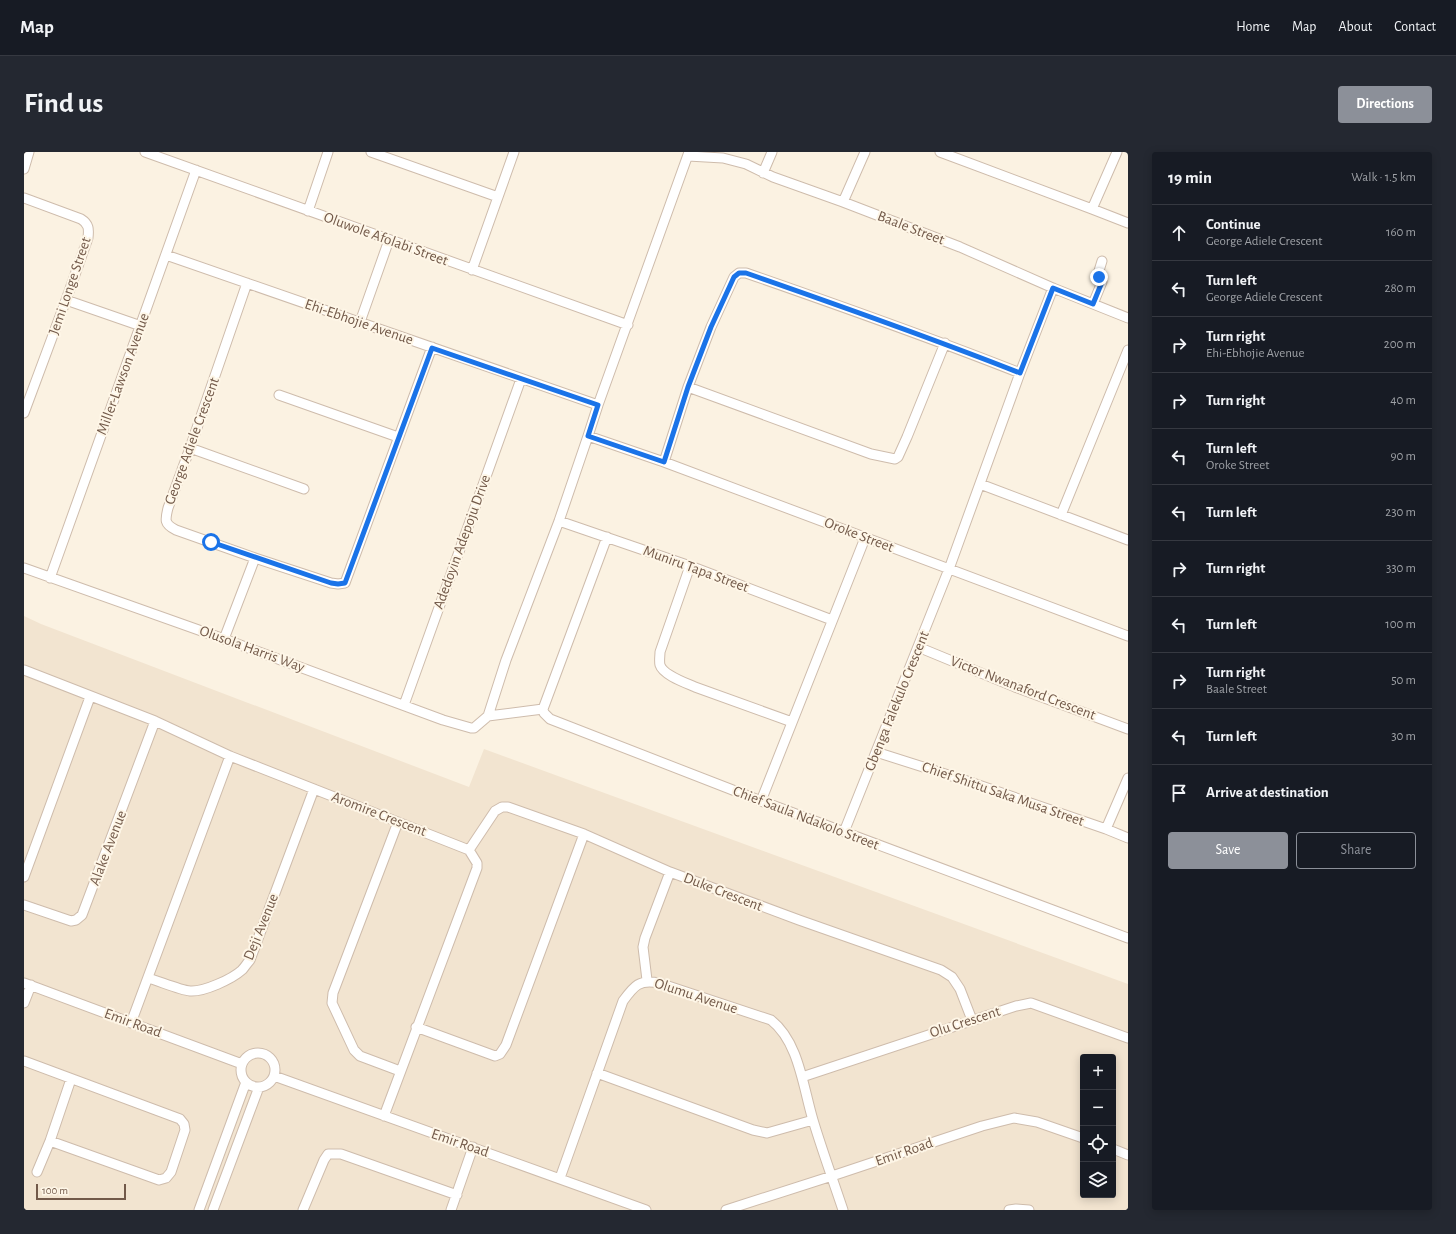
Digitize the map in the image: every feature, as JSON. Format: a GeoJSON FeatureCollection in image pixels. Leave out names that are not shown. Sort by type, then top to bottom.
{"type":"FeatureCollection","features":[{"type":"Feature","properties":{"kind":"street"},"geometry":{"type":"LineString","coordinates":[[24,169],[29,152]]}},
{"type":"Feature","properties":{"kind":"street","name":"Oluwole Afolabi Street"},"geometry":{"type":"LineString","coordinates":[[145,152],[628,325]]}},
{"type":"Feature","properties":{"kind":"street"},"geometry":{"type":"LineString","coordinates":[[308,211],[328,152]]}},
{"type":"Feature","properties":{"kind":"street"},"geometry":{"type":"LineString","coordinates":[[371,152],[498,197]]}},
{"type":"Feature","properties":{"kind":"street"},"geometry":{"type":"LineString","coordinates":[[472,270],[514,152]]}},
{"type":"Feature","properties":{"kind":"street"},"geometry":{"type":"LineString","coordinates":[[764,173],[772,152]]}},
{"type":"Feature","properties":{"kind":"street"},"geometry":{"type":"LineString","coordinates":[[843,202],[865,152]]}},
{"type":"Feature","properties":{"kind":"street"},"geometry":{"type":"LineString","coordinates":[[940,152],[951,154],[1128,224]]}},
{"type":"Feature","properties":{"kind":"street"},"geometry":{"type":"LineString","coordinates":[[1092,209],[1116,152]]}},
{"type":"Feature","properties":{"kind":"street"},"geometry":{"type":"LineString","coordinates":[[607,537],[543,709],[488,716],[506,660],[559,521],[598,405],[689,154]]}},
{"type":"Feature","properties":{"kind":"street","name":"Baale Street"},"geometry":{"type":"LineString","coordinates":[[689,154],[723,158],[746,164],[764,173],[960,247],[1053,288],[1128,318]]}},
{"type":"Feature","properties":{"kind":"street","name":"Miller-Lawson Avenue"},"geometry":{"type":"LineString","coordinates":[[50,578],[196,170]]}},
{"type":"Feature","properties":{"kind":"street","name":"Jemi Longe Street"},"geometry":{"type":"LineString","coordinates":[[24,198],[81,219],[89,228],[88,238],[66,300],[27,392],[24,413]]}},
{"type":"Feature","properties":{"kind":"street"},"geometry":{"type":"LineString","coordinates":[[360,322],[389,240]]}},
{"type":"Feature","properties":{"kind":"street","name":"Ehi-Ebhojie Avenue"},"geometry":{"type":"LineString","coordinates":[[166,255],[598,405]]}},
{"type":"Feature","properties":{"kind":"street"},"geometry":{"type":"LineString","coordinates":[[1093,304],[1102,282],[1098,274],[1102,261]]}},
{"type":"Feature","properties":{"kind":"street"},"geometry":{"type":"LineString","coordinates":[[664,462],[688,387],[711,327],[734,277],[739,273],[746,273],[945,343],[1020,373]]}},
{"type":"Feature","properties":{"kind":"street","name":"George Adiele Crescent"},"geometry":{"type":"LineString","coordinates":[[247,283],[165,518],[168,525],[176,530],[331,583],[345,583],[432,348]]}},
{"type":"Feature","properties":{"kind":"street","name":"Gbenga Falekulo Crescent"},"geometry":{"type":"LineString","coordinates":[[844,832],[949,569],[1020,373],[1053,288]]}},
{"type":"Feature","properties":{"kind":"street"},"geometry":{"type":"LineString","coordinates":[[66,300],[141,326]]}},
{"type":"Feature","properties":{"kind":"street"},"geometry":{"type":"LineString","coordinates":[[688,387],[871,454],[895,460],[898,457],[907,437],[945,343]]}},
{"type":"Feature","properties":{"kind":"street"},"geometry":{"type":"LineString","coordinates":[[1061,515],[1128,350]]}},
{"type":"Feature","properties":{"kind":"street","name":"Adedoyin Adepoju Drive"},"geometry":{"type":"LineString","coordinates":[[404,705],[521,379]]}},
{"type":"Feature","properties":{"kind":"street"},"geometry":{"type":"LineString","coordinates":[[279,395],[398,437]]}},
{"type":"Feature","properties":{"kind":"street","name":"Oroke Street"},"geometry":{"type":"LineString","coordinates":[[588,436],[664,462],[1128,636]]}},
{"type":"Feature","properties":{"kind":"street"},"geometry":{"type":"LineString","coordinates":[[190,448],[304,489]]}},
{"type":"Feature","properties":{"kind":"street"},"geometry":{"type":"LineString","coordinates":[[980,484],[1128,540]]}},
{"type":"Feature","properties":{"kind":"street","name":"Muniru Tapa Street"},"geometry":{"type":"LineString","coordinates":[[559,521],[690,566],[832,620]]}},
{"type":"Feature","properties":{"kind":"street"},"geometry":{"type":"LineString","coordinates":[[761,801],[864,538]]}},
{"type":"Feature","properties":{"kind":"street"},"geometry":{"type":"LineString","coordinates":[[224,639],[256,558]]}},
{"type":"Feature","properties":{"kind":"street"},"geometry":{"type":"LineString","coordinates":[[690,566],[660,652],[660,665],[664,672],[695,687],[792,722]]}},
{"type":"Feature","properties":{"kind":"street","name":"Olusola Harris Way"},"geometry":{"type":"LineString","coordinates":[[24,568],[467,728],[474,728],[488,716]]}},
{"type":"Feature","properties":{"kind":"street","name":"Victor Nwanaford Crescent"},"geometry":{"type":"LineString","coordinates":[[918,647],[1015,687],[1128,729]]}},
{"type":"Feature","properties":{"kind":"street","name":"Aromire Crescent"},"geometry":{"type":"LineString","coordinates":[[24,670],[155,722],[230,756],[469,850]]}},
{"type":"Feature","properties":{"kind":"street"},"geometry":{"type":"LineString","coordinates":[[24,877],[90,697]]}},
{"type":"Feature","properties":{"kind":"street","name":"Chief Saula Ndakolo Street"},"geometry":{"type":"LineString","coordinates":[[543,709],[544,713],[550,719],[761,801],[1128,938]]}},
{"type":"Feature","properties":{"kind":"street","name":"Alake Avenue"},"geometry":{"type":"LineString","coordinates":[[24,905],[71,921],[76,920],[82,915],[155,722]]}},
{"type":"Feature","properties":{"kind":"street","name":"Chief Shittu Saka Musa Street"},"geometry":{"type":"LineString","coordinates":[[876,752],[964,780],[1128,838]]}},
{"type":"Feature","properties":{"kind":"street"},"geometry":{"type":"LineString","coordinates":[[132,1023],[230,756]]}},
{"type":"Feature","properties":{"kind":"street"},"geometry":{"type":"LineString","coordinates":[[1106,829],[1128,778]]}},
{"type":"Feature","properties":{"kind":"street","name":"Deji Avenue"},"geometry":{"type":"LineString","coordinates":[[148,978],[191,991],[220,983],[235,976],[243,969],[250,960],[314,789]]}},
{"type":"Feature","properties":{"kind":"street","name":"Duke Crescent"},"geometry":{"type":"LineString","coordinates":[[469,850],[495,811],[502,806],[508,806],[584,834],[670,872],[792,918],[941,970],[952,977],[960,989],[972,1020]]}},
{"type":"Feature","properties":{"kind":"street"},"geometry":{"type":"LineString","coordinates":[[398,822],[336,986],[332,1003],[349,1042],[357,1054],[400,1071]]}},
{"type":"Feature","properties":{"kind":"street"},"geometry":{"type":"LineString","coordinates":[[416,1027],[495,1056],[500,1054],[506,1045],[584,834]]}},
{"type":"Feature","properties":{"kind":"street"},"geometry":{"type":"LineString","coordinates":[[384,1116],[416,1027],[477,868],[477,863],[469,850]]}},
{"type":"Feature","properties":{"kind":"street"},"geometry":{"type":"LineString","coordinates":[[647,980],[643,948],[645,938],[670,872]]}},
{"type":"Feature","properties":{"kind":"street","name":"Olumu Avenue"},"geometry":{"type":"LineString","coordinates":[[560,1178],[623,1001],[633,988],[647,980],[770,1020],[780,1027],[789,1042],[802,1076],[812,1120],[843,1210]]}},
{"type":"Feature","properties":{"kind":"street"},"geometry":{"type":"LineString","coordinates":[[24,1003],[27,984]]}},
{"type":"Feature","properties":{"kind":"street","name":"Emir Road"},"geometry":{"type":"LineString","coordinates":[[27,984],[242,1064]]}},
{"type":"Feature","properties":{"kind":"street","name":"Olu Crescent"},"geometry":{"type":"LineString","coordinates":[[802,1076],[1016,1006],[1032,1003],[1128,1038]]}},
{"type":"Feature","properties":{"kind":"street"},"geometry":{"type":"LineString","coordinates":[[254,1053],[264,1053],[273,1060],[275,1066],[274,1076],[269,1084],[259,1087],[250,1085],[241,1074],[242,1064],[248,1055],[254,1053]]}},
{"type":"Feature","properties":{"kind":"street"},"geometry":{"type":"LineString","coordinates":[[24,1061],[180,1119],[184,1124],[185,1130],[171,1172],[166,1178],[159,1180],[50,1141]]}},
{"type":"Feature","properties":{"kind":"street"},"geometry":{"type":"LineString","coordinates":[[597,1073],[753,1130],[767,1133],[812,1120]]}},
{"type":"Feature","properties":{"kind":"street","name":"Emir Road"},"geometry":{"type":"LineString","coordinates":[[274,1076],[646,1210]]}},
{"type":"Feature","properties":{"kind":"street"},"geometry":{"type":"LineString","coordinates":[[37,1172],[50,1141],[70,1079]]}},
{"type":"Feature","properties":{"kind":"street"},"geometry":{"type":"LineString","coordinates":[[199,1210],[246,1082]]}},
{"type":"Feature","properties":{"kind":"street"},"geometry":{"type":"LineString","coordinates":[[213,1210],[259,1087]]}},
{"type":"Feature","properties":{"kind":"street","name":"Emir Road"},"geometry":{"type":"LineString","coordinates":[[726,1210],[982,1126],[1014,1118],[1037,1122],[1080,1137]]}},
{"type":"Feature","properties":{"kind":"street"},"geometry":{"type":"LineString","coordinates":[[451,1210],[473,1147]]}},
{"type":"Feature","properties":{"kind":"street"},"geometry":{"type":"LineString","coordinates":[[1116,1150],[1128,1155]]}},
{"type":"Feature","properties":{"kind":"street"},"geometry":{"type":"LineString","coordinates":[[303,1210],[322,1164],[328,1154],[334,1153],[457,1195]]}},
{"type":"Feature","properties":{"kind":"street"},"geometry":{"type":"LineString","coordinates":[[1010,1210],[1029,1210]]}},
{"type":"Feature","properties":{"kind":"shaded area"},"geometry":{"type":"Polygon","coordinates":[[[24,616],[41,624],[469,787],[484,749],[1128,984],[1128,1210],[24,1210],[24,616]]]}},
{"type":"Feature","properties":{"kind":"route"},"geometry":{"type":"LineString","coordinates":[[211,542],[331,583],[345,583],[432,348],[598,405],[588,436],[664,462],[688,387],[711,327],[734,277],[739,273],[746,273],[859,312],[945,343],[1020,373],[1053,288],[1093,304],[1102,282],[1099,277]]}}]}
